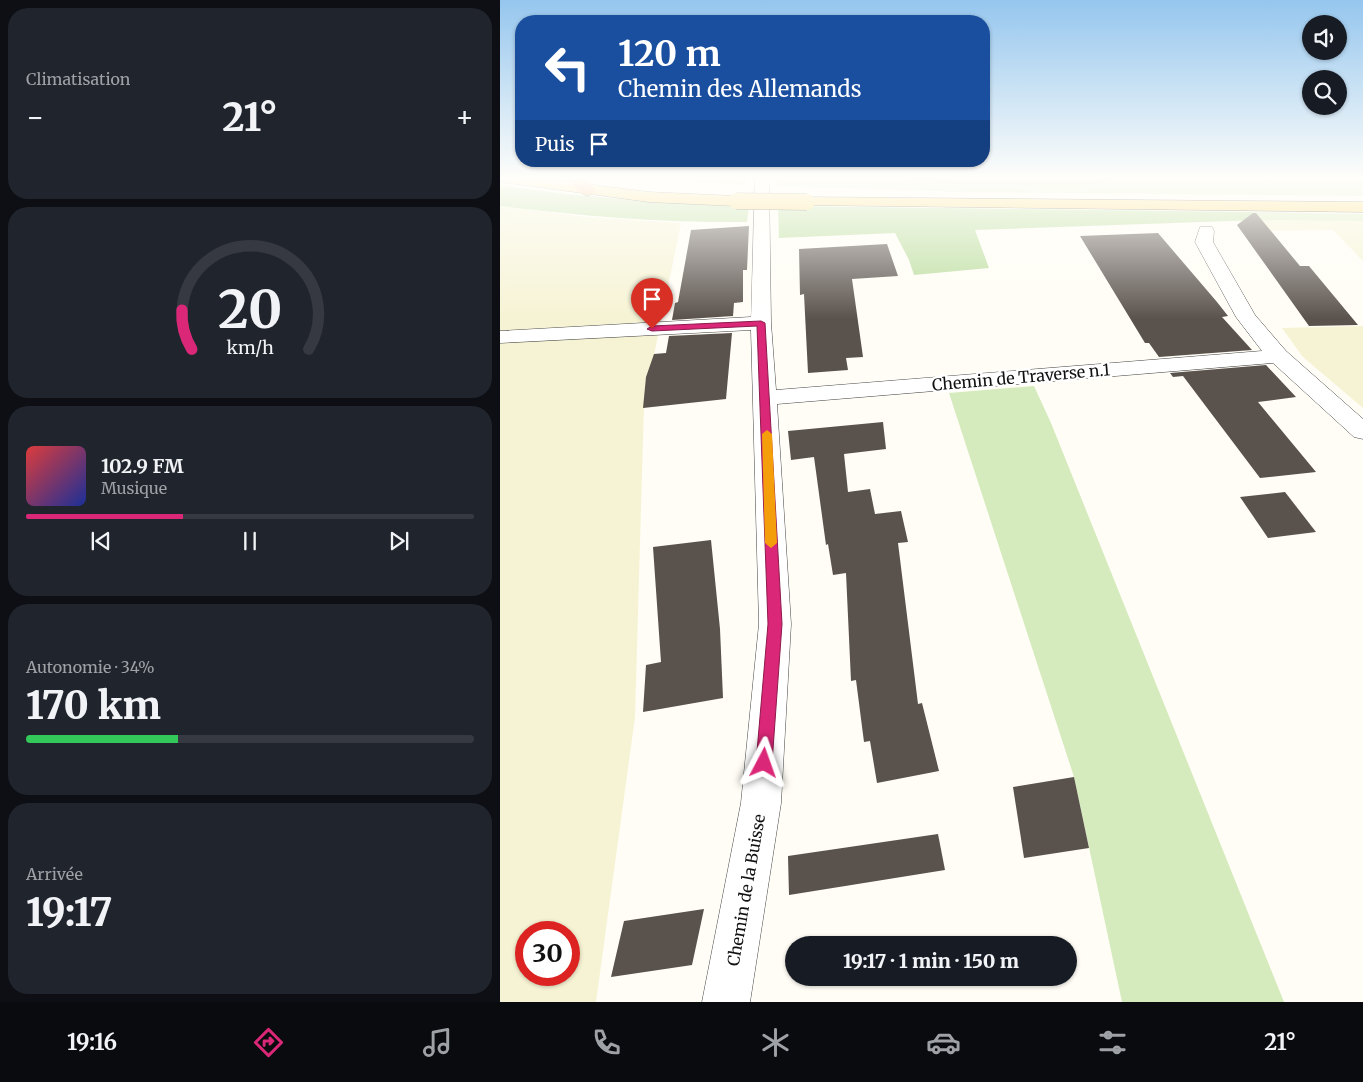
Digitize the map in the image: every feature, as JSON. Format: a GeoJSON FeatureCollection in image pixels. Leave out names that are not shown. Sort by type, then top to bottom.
{"type":"FeatureCollection","features":[{"type":"Feature","properties":{"kind":"street","name":"Chemin de la Buisse"},"geometry":{"type":"LineString","coordinates":[[726,1002],[761,803],[775,624],[761,323],[750,225]]}},
{"type":"Feature","properties":{"kind":"street"},"geometry":{"type":"LineString","coordinates":[[1206,231],[1204,242],[1246,317],[1278,356],[1363,432]]}},
{"type":"Feature","properties":{"kind":"street"},"geometry":{"type":"LineString","coordinates":[[500,337],[761,323]]}},
{"type":"Feature","properties":{"kind":"street","name":"Chemin de Traverse n.1"},"geometry":{"type":"LineString","coordinates":[[765,398],[1278,356]]}},
{"type":"Feature","properties":{"kind":"shaded area"},"geometry":{"type":"Polygon","coordinates":[[[500,225],[681,225],[644,404],[635,717],[596,1002],[500,1002],[500,225]]]}},
{"type":"Feature","properties":{"kind":"shaded area"},"geometry":{"type":"Polygon","coordinates":[[[1261,225],[1363,225],[1363,261],[1333,230],[1263,231],[1261,225]]]}},
{"type":"Feature","properties":{"kind":"shaded area"},"geometry":{"type":"Polygon","coordinates":[[[1363,326],[1363,408],[1303,357],[1282,328],[1363,326]]]}},
{"type":"Feature","properties":{"kind":"green space"},"geometry":{"type":"Polygon","coordinates":[[[779,225],[1124,225],[975,230],[989,268],[914,275],[909,260],[895,233],[779,238],[779,225]]]}},
{"type":"Feature","properties":{"kind":"green space"},"geometry":{"type":"Polygon","coordinates":[[[1034,386],[1051,423],[1284,1002],[1122,1002],[1074,777],[949,393],[1034,386]]]}},
{"type":"Feature","properties":{"kind":"building"},"geometry":{"type":"Polygon","coordinates":[[[1237,225],[1266,225],[1300,266],[1309,266],[1358,325],[1309,326],[1237,225]]]}},
{"type":"Feature","properties":{"kind":"building"},"geometry":{"type":"Polygon","coordinates":[[[749,226],[747,270],[743,270],[743,302],[734,303],[733,316],[672,320],[675,303],[678,302],[691,230],[749,226]]]}},
{"type":"Feature","properties":{"kind":"building"},"geometry":{"type":"Polygon","coordinates":[[[1158,233],[1217,302],[1228,316],[1222,317],[1252,350],[1159,357],[1149,343],[1145,343],[1080,236],[1158,233]]]}},
{"type":"Feature","properties":{"kind":"building"},"geometry":{"type":"Polygon","coordinates":[[[887,244],[898,276],[852,279],[863,357],[846,358],[848,370],[808,373],[804,294],[800,295],[799,249],[887,244]]]}},
{"type":"Feature","properties":{"kind":"building"},"geometry":{"type":"Polygon","coordinates":[[[732,333],[726,399],[643,408],[646,377],[654,354],[666,353],[669,336],[732,333]]]}},
{"type":"Feature","properties":{"kind":"building"},"geometry":{"type":"Polygon","coordinates":[[[1266,365],[1296,397],[1258,402],[1316,472],[1260,478],[1183,376],[1173,377],[1170,373],[1266,365]]]}},
{"type":"Feature","properties":{"kind":"building"},"geometry":{"type":"Polygon","coordinates":[[[883,422],[886,449],[844,454],[848,492],[870,489],[875,514],[901,511],[908,542],[898,543],[918,704],[922,703],[939,771],[877,783],[870,741],[864,742],[856,680],[851,681],[846,573],[833,575],[828,544],[826,545],[814,457],[791,460],[788,431],[883,422]]]}},
{"type":"Feature","properties":{"kind":"building"},"geometry":{"type":"Polygon","coordinates":[[[1285,492],[1316,532],[1268,538],[1240,497],[1285,492]]]}},
{"type":"Feature","properties":{"kind":"building"},"geometry":{"type":"Polygon","coordinates":[[[711,540],[720,629],[723,698],[643,712],[646,665],[661,662],[653,547],[711,540]]]}},
{"type":"Feature","properties":{"kind":"building"},"geometry":{"type":"Polygon","coordinates":[[[1074,777],[1089,848],[1024,858],[1013,787],[1074,777]]]}},
{"type":"Feature","properties":{"kind":"building"},"geometry":{"type":"Polygon","coordinates":[[[938,834],[945,870],[789,895],[788,856],[938,834]]]}},
{"type":"Feature","properties":{"kind":"building"},"geometry":{"type":"Polygon","coordinates":[[[704,909],[692,965],[611,977],[624,921],[704,909]]]}},
{"type":"Feature","properties":{"kind":"slow traffic"},"geometry":{"type":"LineString","coordinates":[[767,434],[771,543]]}},
{"type":"Feature","properties":{"kind":"route"},"geometry":{"type":"LineString","coordinates":[[652,329],[761,323],[775,624],[764,763]]}}]}
